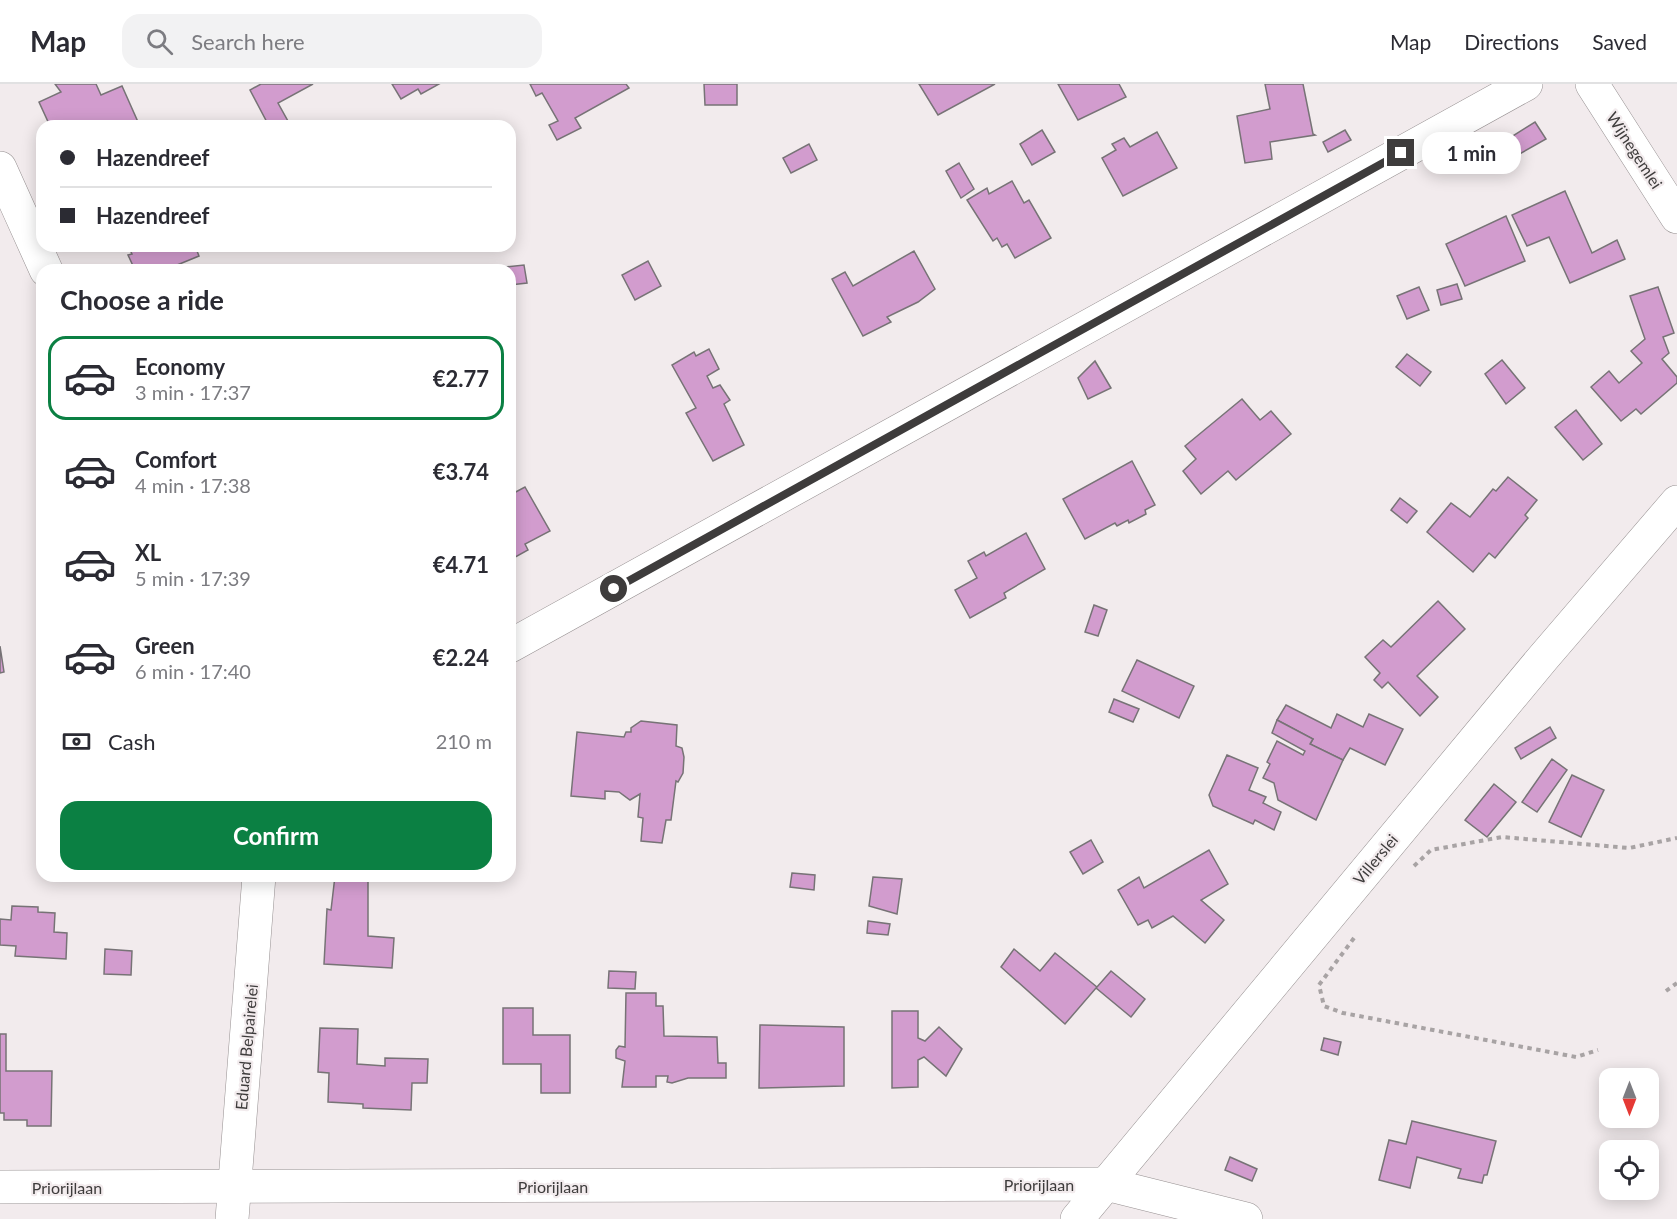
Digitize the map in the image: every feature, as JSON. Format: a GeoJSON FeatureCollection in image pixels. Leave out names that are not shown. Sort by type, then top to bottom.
{"type":"FeatureCollection","features":[{"type":"Feature","properties":{"kind":"street"},"geometry":{"type":"LineString","coordinates":[[516,643],[1526,84]]}},
{"type":"Feature","properties":{"kind":"street","name":"Wijnegemlei"},"geometry":{"type":"LineString","coordinates":[[1592,84],[1677,217]]}},
{"type":"Feature","properties":{"kind":"street"},"geometry":{"type":"LineString","coordinates":[[0,168],[36,248]]}},
{"type":"Feature","properties":{"kind":"street","name":"Villerslei"},"geometry":{"type":"LineString","coordinates":[[1077,1219],[1543,658],[1677,502]]}},
{"type":"Feature","properties":{"kind":"street","name":"Eduard Belpairelei"},"geometry":{"type":"LineString","coordinates":[[232,1219],[259,882]]}},
{"type":"Feature","properties":{"kind":"street","name":"Priorijlaan"},"geometry":{"type":"LineString","coordinates":[[0,1187],[1106,1184],[1246,1219]]}},
{"type":"Feature","properties":{"kind":"path"},"geometry":{"type":"LineString","coordinates":[[1408,871],[1431,850],[1502,837],[1629,849],[1677,838]]}},
{"type":"Feature","properties":{"kind":"path"},"geometry":{"type":"LineString","coordinates":[[1360,930],[1319,985],[1324,1006],[1343,1013],[1576,1057],[1598,1050]]}},
{"type":"Feature","properties":{"kind":"path"},"geometry":{"type":"LineString","coordinates":[[1666,991],[1677,983]]}},
{"type":"Feature","properties":{"kind":"building"},"geometry":{"type":"Polygon","coordinates":[[[55,84],[96,84],[101,95],[122,86],[137,120],[47,120],[39,102],[61,92],[55,84]]]}},
{"type":"Feature","properties":{"kind":"building"},"geometry":{"type":"Polygon","coordinates":[[[261,84],[313,84],[278,103],[287,120],[266,120],[250,90],[261,84]]]}},
{"type":"Feature","properties":{"kind":"building"},"geometry":{"type":"Polygon","coordinates":[[[392,84],[439,84],[421,94],[418,89],[401,99],[392,84]]]}},
{"type":"Feature","properties":{"kind":"building"},"geometry":{"type":"Polygon","coordinates":[[[530,84],[626,84],[629,88],[575,118],[581,128],[557,140],[549,125],[558,121],[542,93],[536,96],[530,84]]]}},
{"type":"Feature","properties":{"kind":"building"},"geometry":{"type":"Polygon","coordinates":[[[704,84],[737,84],[737,105],[705,105],[704,84]]]}},
{"type":"Feature","properties":{"kind":"building"},"geometry":{"type":"Polygon","coordinates":[[[919,84],[995,84],[938,115],[919,84]]]}},
{"type":"Feature","properties":{"kind":"building"},"geometry":{"type":"Polygon","coordinates":[[[1058,84],[1119,84],[1126,97],[1078,120],[1058,84]]]}},
{"type":"Feature","properties":{"kind":"building"},"geometry":{"type":"Polygon","coordinates":[[[1265,84],[1303,84],[1315,135],[1270,142],[1272,159],[1245,163],[1237,116],[1270,109],[1265,84]]]}},
{"type":"Feature","properties":{"kind":"building"},"geometry":{"type":"Polygon","coordinates":[[[1535,122],[1546,139],[1509,160],[1500,144],[1535,122]]]}},
{"type":"Feature","properties":{"kind":"building"},"geometry":{"type":"Polygon","coordinates":[[[1042,130],[1055,152],[1032,165],[1020,144],[1042,130]]]}},
{"type":"Feature","properties":{"kind":"building"},"geometry":{"type":"Polygon","coordinates":[[[1345,130],[1351,140],[1328,152],[1323,142],[1345,130]]]}},
{"type":"Feature","properties":{"kind":"building"},"geometry":{"type":"Polygon","coordinates":[[[1157,132],[1177,168],[1123,196],[1102,158],[1116,150],[1112,144],[1124,138],[1130,147],[1157,132]]]}},
{"type":"Feature","properties":{"kind":"building"},"geometry":{"type":"Polygon","coordinates":[[[809,144],[817,160],[791,173],[783,158],[809,144]]]}},
{"type":"Feature","properties":{"kind":"building"},"geometry":{"type":"Polygon","coordinates":[[[959,163],[974,189],[961,198],[946,171],[959,163]]]}},
{"type":"Feature","properties":{"kind":"building"},"geometry":{"type":"Polygon","coordinates":[[[1012,181],[1024,203],[1029,200],[1051,238],[1015,258],[1007,244],[1002,247],[997,238],[993,241],[967,200],[987,188],[989,194],[1012,181]]]}},
{"type":"Feature","properties":{"kind":"building"},"geometry":{"type":"Polygon","coordinates":[[[1565,191],[1592,253],[1617,240],[1625,259],[1570,283],[1549,237],[1527,246],[1512,215],[1565,191]]]}},
{"type":"Feature","properties":{"kind":"building"},"geometry":{"type":"Polygon","coordinates":[[[1506,216],[1525,261],[1465,286],[1446,244],[1506,216]]]}},
{"type":"Feature","properties":{"kind":"building"},"geometry":{"type":"Polygon","coordinates":[[[914,251],[935,289],[918,302],[887,317],[891,322],[863,336],[832,279],[845,272],[853,286],[914,251]]]}},
{"type":"Feature","properties":{"kind":"building"},"geometry":{"type":"Polygon","coordinates":[[[131,252],[197,252],[199,256],[180,264],[132,264],[128,255],[132,254],[131,252]]]}},
{"type":"Feature","properties":{"kind":"building"},"geometry":{"type":"Polygon","coordinates":[[[648,261],[661,286],[635,300],[622,275],[648,261]]]}},
{"type":"Feature","properties":{"kind":"building"},"geometry":{"type":"Polygon","coordinates":[[[524,265],[527,283],[516,284],[516,266],[524,265]]]}},
{"type":"Feature","properties":{"kind":"building"},"geometry":{"type":"Polygon","coordinates":[[[1457,284],[1462,299],[1441,305],[1437,290],[1457,284]]]}},
{"type":"Feature","properties":{"kind":"building"},"geometry":{"type":"Polygon","coordinates":[[[1419,287],[1429,310],[1407,319],[1397,296],[1419,287]]]}},
{"type":"Feature","properties":{"kind":"building"},"geometry":{"type":"Polygon","coordinates":[[[1658,287],[1674,333],[1663,337],[1669,353],[1662,359],[1677,377],[1677,383],[1641,414],[1636,409],[1621,421],[1591,387],[1609,371],[1619,383],[1642,363],[1631,351],[1645,339],[1630,296],[1658,287]]]}},
{"type":"Feature","properties":{"kind":"building"},"geometry":{"type":"Polygon","coordinates":[[[709,349],[719,369],[707,376],[713,388],[720,385],[730,400],[724,404],[744,445],[713,461],[686,413],[696,408],[672,365],[694,352],[696,356],[709,349]]]}},
{"type":"Feature","properties":{"kind":"building"},"geometry":{"type":"Polygon","coordinates":[[[1407,354],[1431,372],[1420,386],[1396,367],[1407,354]]]}},
{"type":"Feature","properties":{"kind":"building"},"geometry":{"type":"Polygon","coordinates":[[[1502,360],[1525,388],[1506,404],[1485,374],[1502,360]]]}},
{"type":"Feature","properties":{"kind":"building"},"geometry":{"type":"Polygon","coordinates":[[[1095,361],[1111,388],[1088,399],[1078,378],[1095,361]]]}},
{"type":"Feature","properties":{"kind":"building"},"geometry":{"type":"Polygon","coordinates":[[[1242,399],[1260,420],[1271,411],[1291,434],[1236,480],[1228,471],[1201,494],[1183,471],[1196,459],[1185,446],[1242,399]]]}},
{"type":"Feature","properties":{"kind":"building"},"geometry":{"type":"Polygon","coordinates":[[[1576,410],[1602,444],[1583,460],[1555,427],[1576,410]]]}},
{"type":"Feature","properties":{"kind":"building"},"geometry":{"type":"Polygon","coordinates":[[[1132,461],[1155,505],[1145,510],[1146,514],[1129,523],[1128,520],[1117,526],[1115,523],[1085,539],[1063,499],[1132,461]]]}},
{"type":"Feature","properties":{"kind":"building"},"geometry":{"type":"Polygon","coordinates":[[[1508,477],[1537,500],[1525,515],[1528,518],[1495,558],[1489,553],[1473,572],[1427,532],[1451,503],[1470,517],[1493,489],[1496,491],[1508,477]]]}},
{"type":"Feature","properties":{"kind":"building"},"geometry":{"type":"Polygon","coordinates":[[[525,487],[550,531],[525,544],[528,550],[516,557],[516,492],[525,487]]]}},
{"type":"Feature","properties":{"kind":"building"},"geometry":{"type":"Polygon","coordinates":[[[1400,498],[1417,511],[1407,523],[1391,510],[1400,498]]]}},
{"type":"Feature","properties":{"kind":"building"},"geometry":{"type":"Polygon","coordinates":[[[1026,533],[1045,569],[1004,593],[1006,598],[970,618],[955,590],[977,578],[968,561],[984,552],[986,556],[1026,533]]]}},
{"type":"Feature","properties":{"kind":"building"},"geometry":{"type":"Polygon","coordinates":[[[1438,601],[1465,629],[1417,676],[1438,697],[1420,716],[1388,682],[1382,688],[1374,680],[1380,673],[1365,657],[1383,640],[1391,647],[1438,601]]]}},
{"type":"Feature","properties":{"kind":"building"},"geometry":{"type":"Polygon","coordinates":[[[1094,605],[1107,610],[1098,636],[1085,632],[1094,605]]]}},
{"type":"Feature","properties":{"kind":"building"},"geometry":{"type":"Polygon","coordinates":[[[0,646],[4,672],[0,673],[0,646]]]}},
{"type":"Feature","properties":{"kind":"building"},"geometry":{"type":"Polygon","coordinates":[[[1137,660],[1194,686],[1179,718],[1122,691],[1137,660]]]}},
{"type":"Feature","properties":{"kind":"building"},"geometry":{"type":"Polygon","coordinates":[[[1114,699],[1139,709],[1133,722],[1109,712],[1114,699]]]}},
{"type":"Feature","properties":{"kind":"building"},"geometry":{"type":"Polygon","coordinates":[[[1286,705],[1331,728],[1337,714],[1363,727],[1369,714],[1403,729],[1385,765],[1350,748],[1343,760],[1310,744],[1313,739],[1277,720],[1286,705]]]}},
{"type":"Feature","properties":{"kind":"building"},"geometry":{"type":"Polygon","coordinates":[[[1277,720],[1313,739],[1310,744],[1343,760],[1316,820],[1278,800],[1274,783],[1263,778],[1270,764],[1267,762],[1277,741],[1303,755],[1305,751],[1272,733],[1277,720]]]}},
{"type":"Feature","properties":{"kind":"building"},"geometry":{"type":"Polygon","coordinates":[[[641,721],[677,725],[676,746],[682,748],[684,757],[683,773],[678,782],[676,781],[671,820],[666,820],[662,843],[641,841],[643,818],[638,817],[640,794],[630,800],[619,792],[605,791],[605,799],[571,796],[577,732],[624,737],[626,732],[631,732],[631,728],[641,721]]]}},
{"type":"Feature","properties":{"kind":"building"},"geometry":{"type":"Polygon","coordinates":[[[1550,727],[1556,738],[1521,759],[1515,748],[1550,727]]]}},
{"type":"Feature","properties":{"kind":"building"},"geometry":{"type":"Polygon","coordinates":[[[1227,755],[1258,768],[1249,790],[1266,797],[1263,803],[1281,812],[1274,830],[1255,820],[1253,824],[1213,806],[1209,795],[1227,755]]]}},
{"type":"Feature","properties":{"kind":"building"},"geometry":{"type":"Polygon","coordinates":[[[1552,759],[1567,770],[1537,812],[1522,802],[1552,759]]]}},
{"type":"Feature","properties":{"kind":"building"},"geometry":{"type":"Polygon","coordinates":[[[1572,775],[1604,790],[1581,837],[1549,822],[1572,775]]]}},
{"type":"Feature","properties":{"kind":"building"},"geometry":{"type":"Polygon","coordinates":[[[1494,784],[1516,802],[1487,837],[1465,820],[1494,784]]]}},
{"type":"Feature","properties":{"kind":"building"},"geometry":{"type":"Polygon","coordinates":[[[1091,840],[1103,862],[1083,874],[1070,852],[1091,840]]]}},
{"type":"Feature","properties":{"kind":"building"},"geometry":{"type":"Polygon","coordinates":[[[1209,850],[1228,884],[1201,900],[1224,920],[1205,943],[1173,916],[1152,928],[1148,920],[1138,925],[1118,890],[1139,877],[1144,888],[1209,850]]]}},
{"type":"Feature","properties":{"kind":"building"},"geometry":{"type":"Polygon","coordinates":[[[792,873],[815,875],[814,890],[790,887],[792,873]]]}},
{"type":"Feature","properties":{"kind":"building"},"geometry":{"type":"Polygon","coordinates":[[[873,877],[902,879],[897,914],[869,906],[873,877]]]}},
{"type":"Feature","properties":{"kind":"building"},"geometry":{"type":"Polygon","coordinates":[[[334,882],[368,882],[368,936],[394,938],[392,968],[324,964],[327,909],[331,910],[334,882]]]}},
{"type":"Feature","properties":{"kind":"building"},"geometry":{"type":"Polygon","coordinates":[[[12,906],[38,907],[38,912],[55,913],[54,932],[67,933],[66,959],[15,956],[16,946],[0,945],[0,919],[11,920],[12,906]]]}},
{"type":"Feature","properties":{"kind":"building"},"geometry":{"type":"Polygon","coordinates":[[[868,921],[890,924],[888,935],[867,933],[868,921]]]}},
{"type":"Feature","properties":{"kind":"building"},"geometry":{"type":"Polygon","coordinates":[[[105,949],[132,951],[131,975],[104,974],[105,949]]]}},
{"type":"Feature","properties":{"kind":"building"},"geometry":{"type":"Polygon","coordinates":[[[1014,949],[1040,971],[1055,953],[1097,987],[1111,971],[1145,999],[1131,1017],[1096,988],[1065,1024],[1001,967],[1014,949]]]}},
{"type":"Feature","properties":{"kind":"building"},"geometry":{"type":"Polygon","coordinates":[[[609,971],[636,972],[635,989],[608,988],[609,971]]]}},
{"type":"Feature","properties":{"kind":"building"},"geometry":{"type":"Polygon","coordinates":[[[626,993],[656,993],[656,1006],[663,1006],[664,1036],[717,1037],[718,1063],[726,1063],[726,1078],[688,1078],[672,1083],[667,1082],[668,1076],[656,1076],[656,1087],[622,1087],[625,1061],[616,1058],[616,1050],[619,1046],[625,1047],[626,993]]]}},
{"type":"Feature","properties":{"kind":"building"},"geometry":{"type":"Polygon","coordinates":[[[503,1008],[533,1008],[533,1035],[570,1035],[570,1093],[541,1093],[541,1064],[503,1064],[503,1008]]]}},
{"type":"Feature","properties":{"kind":"building"},"geometry":{"type":"Polygon","coordinates":[[[892,1011],[918,1011],[918,1038],[925,1041],[939,1027],[962,1049],[946,1076],[924,1057],[918,1060],[918,1087],[892,1088],[892,1011]]]}},
{"type":"Feature","properties":{"kind":"building"},"geometry":{"type":"Polygon","coordinates":[[[760,1025],[844,1027],[844,1086],[759,1088],[760,1025]]]}},
{"type":"Feature","properties":{"kind":"building"},"geometry":{"type":"Polygon","coordinates":[[[320,1028],[358,1029],[357,1064],[385,1066],[385,1058],[428,1059],[427,1083],[412,1083],[411,1110],[363,1108],[363,1104],[328,1102],[329,1073],[318,1072],[320,1028]]]}},
{"type":"Feature","properties":{"kind":"building"},"geometry":{"type":"Polygon","coordinates":[[[0,1034],[6,1034],[6,1071],[52,1071],[51,1126],[27,1126],[27,1120],[4,1120],[4,1113],[0,1113],[0,1034]]]}},
{"type":"Feature","properties":{"kind":"building"},"geometry":{"type":"Polygon","coordinates":[[[1324,1038],[1341,1042],[1338,1055],[1321,1050],[1324,1038]]]}},
{"type":"Feature","properties":{"kind":"building"},"geometry":{"type":"Polygon","coordinates":[[[1412,1121],[1496,1141],[1487,1175],[1484,1175],[1482,1183],[1458,1178],[1461,1169],[1417,1157],[1410,1188],[1379,1180],[1389,1140],[1406,1144],[1412,1121]]]}},
{"type":"Feature","properties":{"kind":"building"},"geometry":{"type":"Polygon","coordinates":[[[1230,1157],[1257,1169],[1252,1181],[1225,1170],[1230,1157]]]}},
{"type":"Feature","properties":{"kind":"route"},"geometry":{"type":"LineString","coordinates":[[614,589],[1401,153]]}}]}
